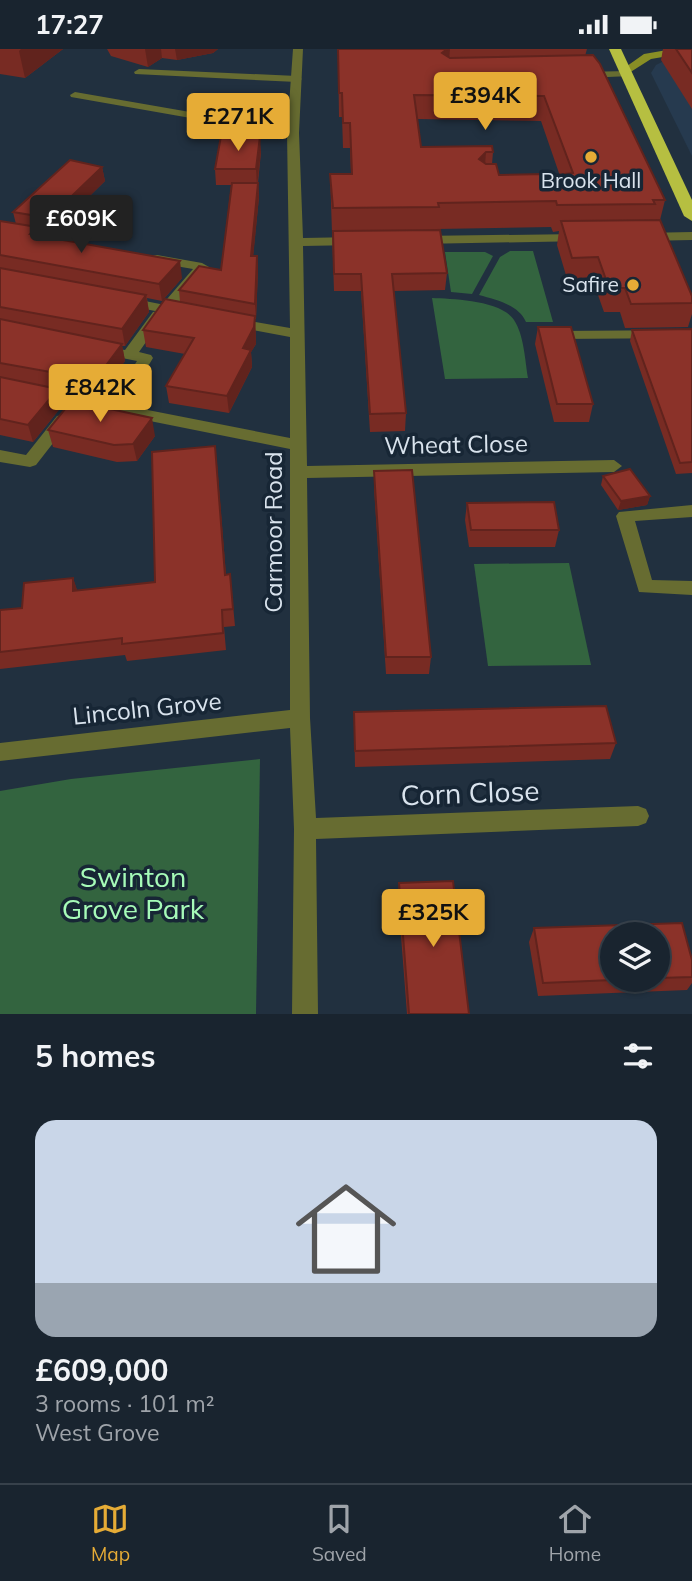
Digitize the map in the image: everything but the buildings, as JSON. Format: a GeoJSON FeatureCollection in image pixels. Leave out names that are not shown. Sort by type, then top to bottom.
{"type":"FeatureCollection","features":[{"type":"Feature","properties":{"kind":"highway"},"geometry":{"type":"LineString","coordinates":[[615,49],[692,216]]}},
{"type":"Feature","properties":{"kind":"street","name":"Carmoor Road"},"geometry":{"type":"LineString","coordinates":[[298,49],[293,132],[297,242],[300,718],[305,829],[305,1014]]}},
{"type":"Feature","properties":{"kind":"street"},"geometry":{"type":"LineString","coordinates":[[571,75],[626,72],[648,57],[692,49]]}},
{"type":"Feature","properties":{"kind":"street"},"geometry":{"type":"LineString","coordinates":[[139,72],[297,79]]}},
{"type":"Feature","properties":{"kind":"street"},"geometry":{"type":"LineString","coordinates":[[75,95],[293,132]]}},
{"type":"Feature","properties":{"kind":"street"},"geometry":{"type":"LineString","coordinates":[[401,241],[562,233],[592,238]]}},
{"type":"Feature","properties":{"kind":"street"},"geometry":{"type":"LineString","coordinates":[[634,237],[692,236]]}},
{"type":"Feature","properties":{"kind":"street"},"geometry":{"type":"LineString","coordinates":[[297,242],[375,241]]}},
{"type":"Feature","properties":{"kind":"street"},"geometry":{"type":"LineString","coordinates":[[129,355],[164,309],[202,267],[148,257]]}},
{"type":"Feature","properties":{"kind":"street"},"geometry":{"type":"LineString","coordinates":[[108,298],[193,314]]}},
{"type":"Feature","properties":{"kind":"street"},"geometry":{"type":"LineString","coordinates":[[220,320],[297,334]]}},
{"type":"Feature","properties":{"kind":"street"},"geometry":{"type":"LineString","coordinates":[[557,335],[692,334]]}},
{"type":"Feature","properties":{"kind":"street"},"geometry":{"type":"LineString","coordinates":[[90,347],[146,358],[114,409]]}},
{"type":"Feature","properties":{"kind":"street"},"geometry":{"type":"LineString","coordinates":[[0,386],[298,445]]}},
{"type":"Feature","properties":{"kind":"street"},"geometry":{"type":"LineString","coordinates":[[0,456],[30,461],[77,402]]}},
{"type":"Feature","properties":{"kind":"street","name":"Wheat Close"},"geometry":{"type":"LineString","coordinates":[[298,472],[614,466]]}},
{"type":"Feature","properties":{"kind":"street"},"geometry":{"type":"LineString","coordinates":[[692,511],[625,516],[645,587],[692,588]]}},
{"type":"Feature","properties":{"kind":"street","name":"Lincoln Grove"},"geometry":{"type":"LineString","coordinates":[[0,752],[300,718]]}},
{"type":"Feature","properties":{"kind":"street","name":"Corn Close"},"geometry":{"type":"LineString","coordinates":[[305,829],[638,816]]}},
{"type":"Feature","properties":{"kind":"shaded area"},"geometry":{"type":"Polygon","coordinates":[[[670,58],[692,61],[692,156],[651,73],[656,65],[670,58]]]}},
{"type":"Feature","properties":{"kind":"green space"},"geometry":{"type":"Polygon","coordinates":[[[510,251],[533,251],[553,322],[526,322],[513,307],[479,295],[500,257],[510,251]]]}},
{"type":"Feature","properties":{"kind":"green space"},"geometry":{"type":"Polygon","coordinates":[[[445,252],[485,252],[493,256],[472,294],[451,292],[445,252]]]}},
{"type":"Feature","properties":{"kind":"green space"},"geometry":{"type":"Polygon","coordinates":[[[432,298],[476,302],[508,313],[520,333],[528,378],[445,379],[432,298]]]}},
{"type":"Feature","properties":{"kind":"green space"},"geometry":{"type":"Polygon","coordinates":[[[569,563],[591,665],[488,666],[474,564],[569,563]]]}},
{"type":"Feature","properties":{"kind":"green space","name":"Swinton Grove Park"},"geometry":{"type":"Polygon","coordinates":[[[260,759],[256,1014],[0,1014],[0,791],[71,779],[260,759]]]}},
{"type":"Feature","properties":{"kind":"place","name":"Brook Hall"},"geometry":{"type":"Point","coordinates":[591,157]}},
{"type":"Feature","properties":{"kind":"place","name":"Safire"},"geometry":{"type":"Point","coordinates":[633,285]}}]}
